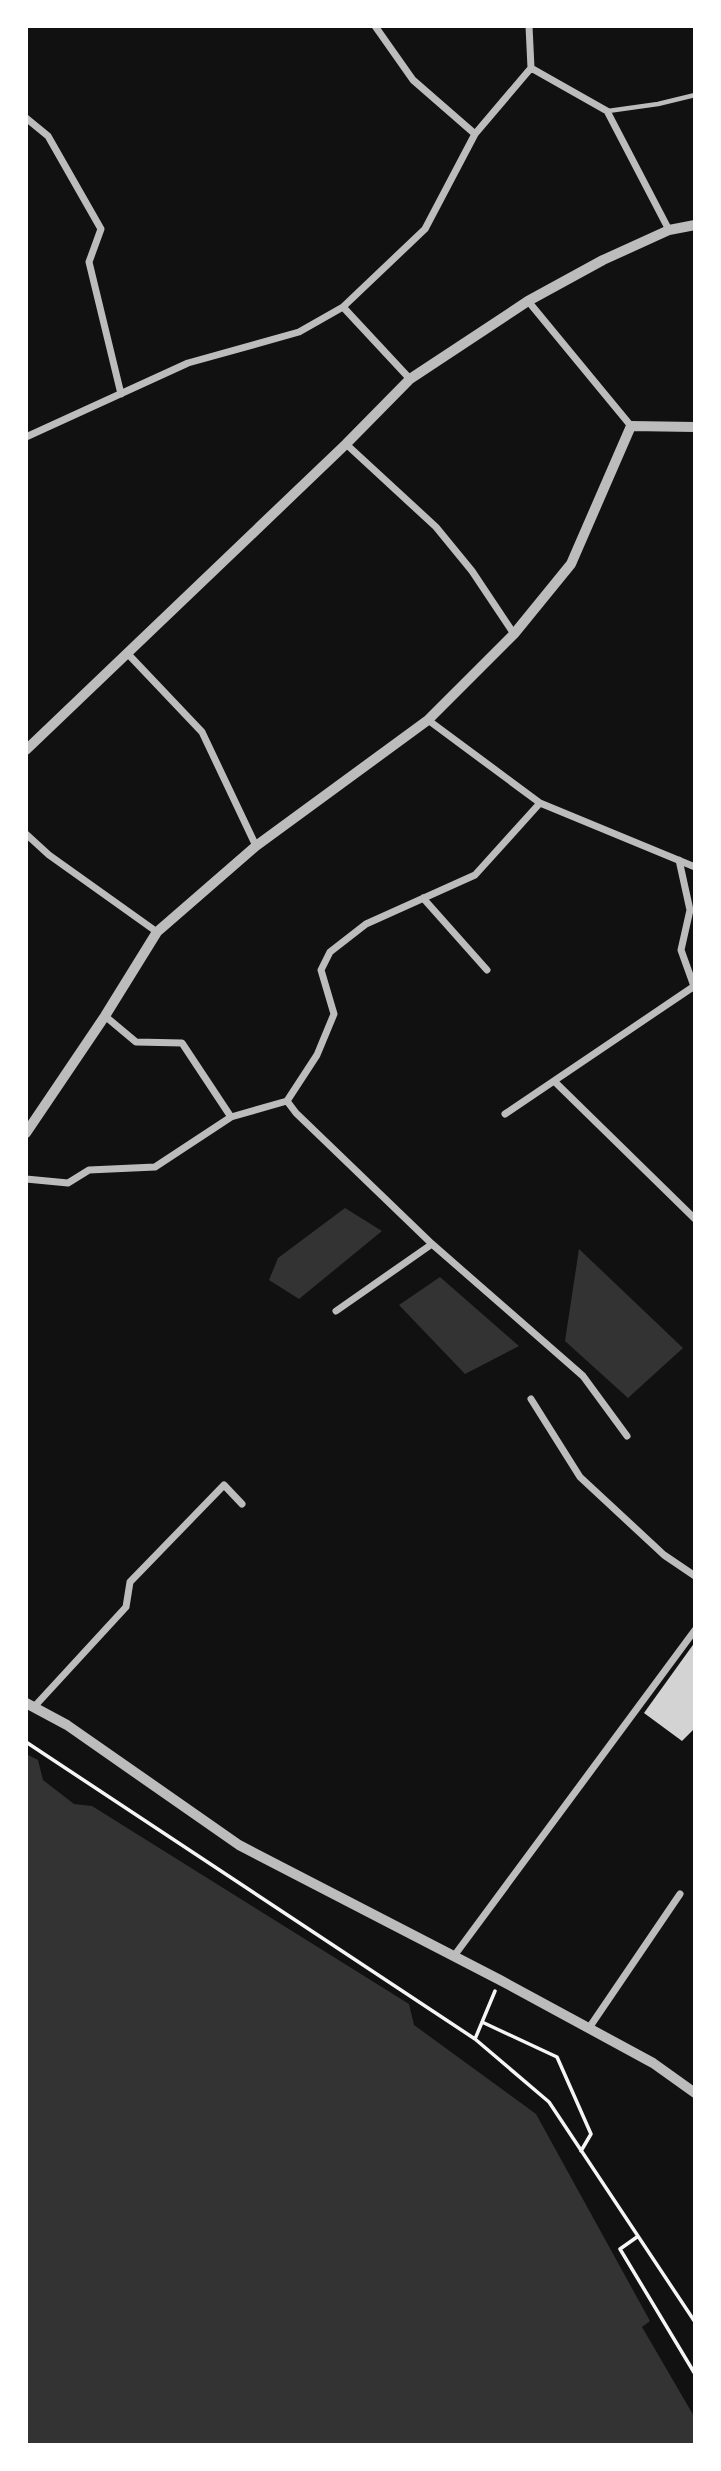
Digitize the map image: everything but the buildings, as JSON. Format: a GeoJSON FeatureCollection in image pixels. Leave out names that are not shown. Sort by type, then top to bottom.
{"type":"FeatureCollection","features":[{"type":"Feature","properties":{"kind":"street"},"geometry":{"type":"LineString","coordinates":[[375,26],[413,80],[475,134]]}},
{"type":"Feature","properties":{"kind":"street"},"geometry":{"type":"LineString","coordinates":[[26,437],[188,363],[299,332],[343,307],[425,229],[475,134],[531,68],[529,26]]}},
{"type":"Feature","properties":{"kind":"street"},"geometry":{"type":"LineString","coordinates":[[531,68],[607,111],[670,230]]}},
{"type":"Feature","properties":{"kind":"street"},"geometry":{"type":"LineString","coordinates":[[26,118],[48,136],[101,229],[89,262],[121,394]]}},
{"type":"Feature","properties":{"kind":"street"},"geometry":{"type":"LineString","coordinates":[[26,750],[346,444],[410,379],[528,300],[603,260],[670,230],[695,225]]}},
{"type":"Feature","properties":{"kind":"street"},"geometry":{"type":"LineString","coordinates":[[528,300],[631,426]]}},
{"type":"Feature","properties":{"kind":"street"},"geometry":{"type":"LineString","coordinates":[[343,307],[410,379]]}},
{"type":"Feature","properties":{"kind":"street"},"geometry":{"type":"LineString","coordinates":[[631,426],[695,426]]}},
{"type":"Feature","properties":{"kind":"street"},"geometry":{"type":"LineString","coordinates":[[26,1133],[105,1016],[157,932],[256,846],[428,720],[514,634],[571,564],[631,426]]}},
{"type":"Feature","properties":{"kind":"street"},"geometry":{"type":"LineString","coordinates":[[346,444],[436,527],[472,571],[514,634]]}},
{"type":"Feature","properties":{"kind":"street"},"geometry":{"type":"LineString","coordinates":[[128,654],[202,732],[256,846]]}},
{"type":"Feature","properties":{"kind":"street"},"geometry":{"type":"LineString","coordinates":[[428,720],[540,803],[695,867]]}},
{"type":"Feature","properties":{"kind":"street"},"geometry":{"type":"LineString","coordinates":[[26,1178],[68,1183],[89,1170],[155,1167],[231,1117],[286,1101],[317,1055],[334,1014],[321,970],[330,952],[366,924],[475,875],[540,803]]}},
{"type":"Feature","properties":{"kind":"street"},"geometry":{"type":"LineString","coordinates":[[26,834],[49,855],[157,932]]}},
{"type":"Feature","properties":{"kind":"street"},"geometry":{"type":"LineString","coordinates":[[505,1114],[694,988],[681,950],[690,910],[679,860]]}},
{"type":"Feature","properties":{"kind":"street"},"geometry":{"type":"LineString","coordinates":[[423,898],[487,970]]}},
{"type":"Feature","properties":{"kind":"street"},"geometry":{"type":"LineString","coordinates":[[105,1016],[136,1042],[182,1043],[231,1117]]}},
{"type":"Feature","properties":{"kind":"street"},"geometry":{"type":"LineString","coordinates":[[554,1081],[694,1216]]}},
{"type":"Feature","properties":{"kind":"street"},"geometry":{"type":"LineString","coordinates":[[286,1101],[432,1244],[583,1376],[627,1436]]}},
{"type":"Feature","properties":{"kind":"street"},"geometry":{"type":"LineString","coordinates":[[336,1311],[432,1244]]}},
{"type":"Feature","properties":{"kind":"street"},"geometry":{"type":"LineString","coordinates":[[531,1399],[580,1477],[663,1555],[695,1576]]}},
{"type":"Feature","properties":{"kind":"street"},"geometry":{"type":"LineString","coordinates":[[242,1504],[224,1485],[130,1582],[126,1607],[30,1705],[67,1725],[239,1845],[589,2028],[653,2063],[695,2093]]}},
{"type":"Feature","properties":{"kind":"street"},"geometry":{"type":"LineString","coordinates":[[454,1956],[695,1630]]}},
{"type":"Feature","properties":{"kind":"street"},"geometry":{"type":"LineString","coordinates":[[589,2028],[680,1894]]}},
{"type":"Feature","properties":{"kind":"lane"},"geometry":{"type":"LineString","coordinates":[[607,111],[658,104],[695,95]]}},
{"type":"Feature","properties":{"kind":"path"},"geometry":{"type":"LineString","coordinates":[[26,1742],[410,2000],[475,2039],[549,2102],[695,2322]]}},
{"type":"Feature","properties":{"kind":"path"},"geometry":{"type":"LineString","coordinates":[[475,2039],[500,1980]]}},
{"type":"Feature","properties":{"kind":"path"},"geometry":{"type":"LineString","coordinates":[[482,2022],[557,2057],[591,2134],[581,2151]]}},
{"type":"Feature","properties":{"kind":"path"},"geometry":{"type":"LineString","coordinates":[[637,2237],[620,2249],[695,2374]]}},
{"type":"Feature","properties":{"kind":"shaded area"},"geometry":{"type":"Polygon","coordinates":[[[345,1208],[382,1231],[299,1299],[269,1280],[278,1258],[345,1208]]]}},
{"type":"Feature","properties":{"kind":"shaded area"},"geometry":{"type":"Polygon","coordinates":[[[579,1249],[683,1348],[628,1398],[565,1341],[579,1249]]]}},
{"type":"Feature","properties":{"kind":"shaded area"},"geometry":{"type":"Polygon","coordinates":[[[440,1277],[519,1346],[465,1374],[399,1305],[440,1277]]]}},
{"type":"Feature","properties":{"kind":"shaded area"},"geometry":{"type":"Polygon","coordinates":[[[26,1754],[38,1760],[43,1780],[74,1804],[92,1806],[409,2004],[414,2025],[536,2114],[650,2321],[642,2327],[695,2418],[695,2445],[26,2445],[26,1754]]]}}]}
